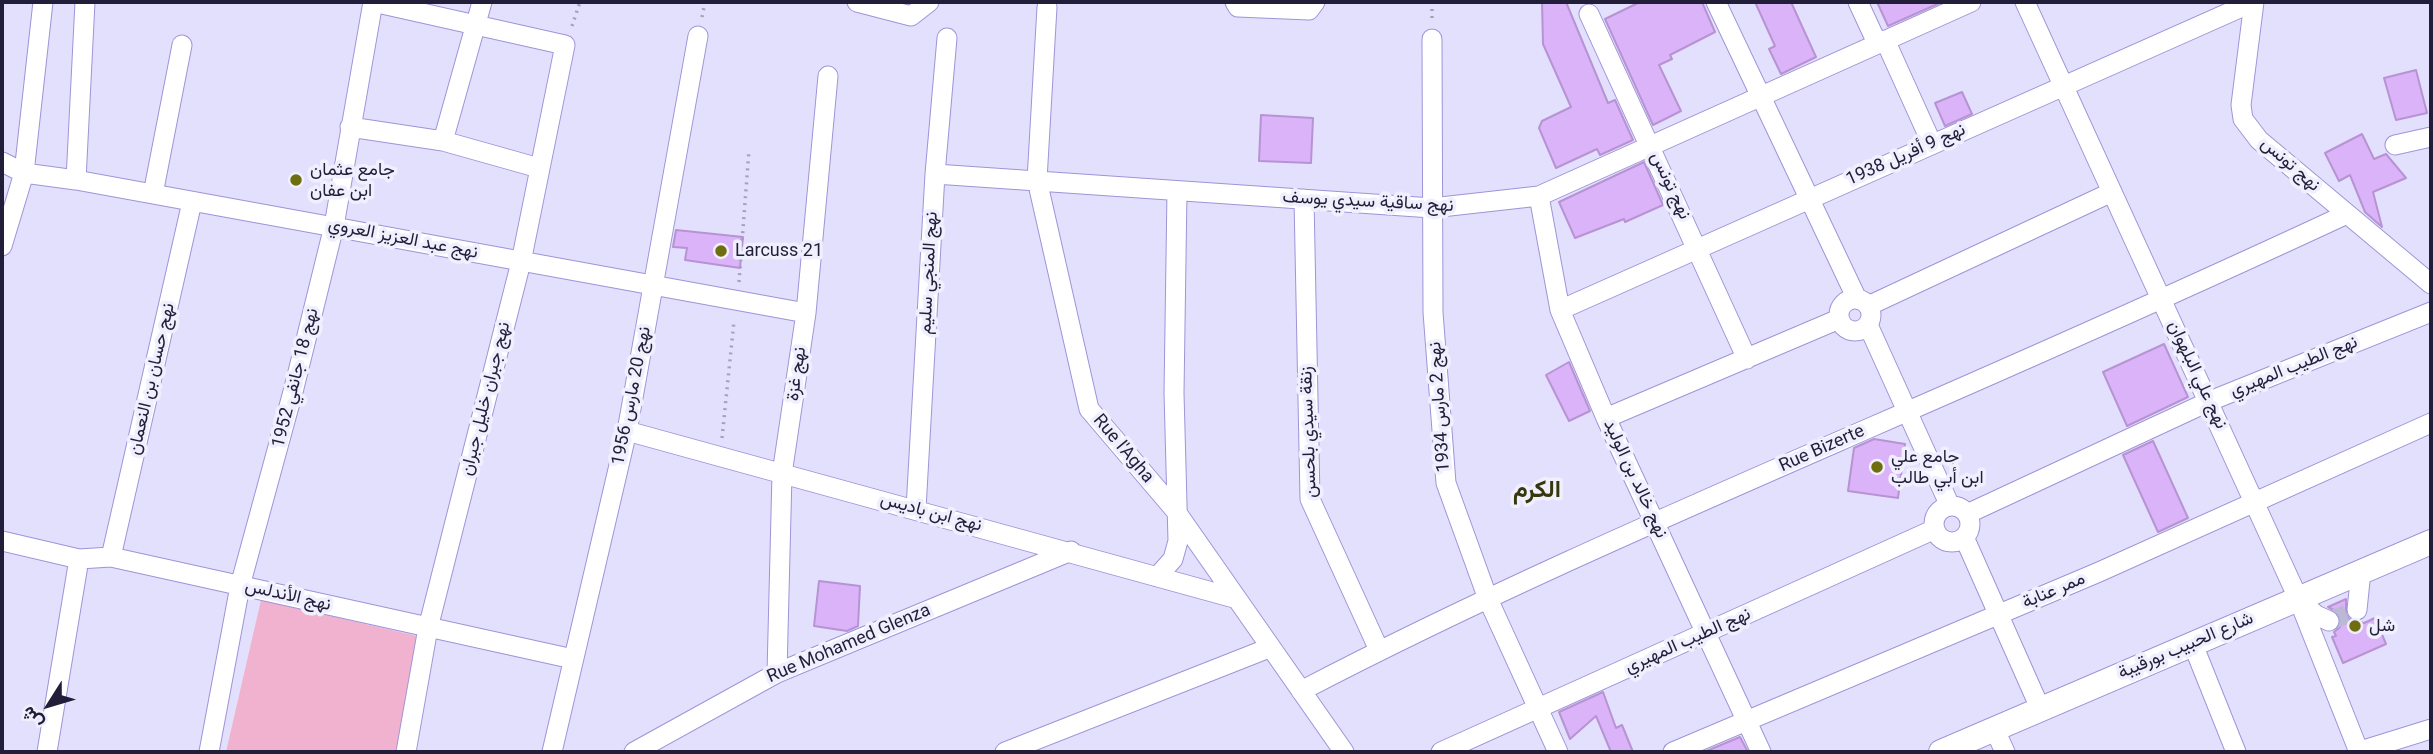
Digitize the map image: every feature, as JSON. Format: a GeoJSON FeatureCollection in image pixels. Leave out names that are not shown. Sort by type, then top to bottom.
{"type":"FeatureCollection","features":[{"type":"Feature","properties":{"kind":"main road","name":"شارع الحبيب بورقيبة"},"geometry":{"type":"LineString","coordinates":[[1941,752],[2192,642],[2431,542]]}},
{"type":"Feature","properties":{"kind":"street"},"geometry":{"type":"LineString","coordinates":[[2,246],[24,173],[43,2]]}},
{"type":"Feature","properties":{"kind":"street"},"geometry":{"type":"LineString","coordinates":[[76,180],[85,2]]}},
{"type":"Feature","properties":{"kind":"street"},"geometry":{"type":"LineString","coordinates":[[373,2],[565,45]]}},
{"type":"Feature","properties":{"kind":"street","name":"نهج 18 جانفي 1952"},"geometry":{"type":"LineString","coordinates":[[209,752],[240,586],[295,388],[334,226],[373,2]]}},
{"type":"Feature","properties":{"kind":"street"},"geometry":{"type":"LineString","coordinates":[[443,141],[482,2]]}},
{"type":"Feature","properties":{"kind":"street"},"geometry":{"type":"LineString","coordinates":[[857,2],[911,16],[929,2]]}},
{"type":"Feature","properties":{"kind":"street"},"geometry":{"type":"LineString","coordinates":[[1235,2],[1238,7],[1309,10],[1315,2]]}},
{"type":"Feature","properties":{"kind":"street"},"geometry":{"type":"LineString","coordinates":[[1716,2],[1864,310],[1907,412],[1958,510],[1970,523],[1965,537],[2040,708]]}},
{"type":"Feature","properties":{"kind":"street"},"geometry":{"type":"LineString","coordinates":[[1858,2],[1932,144]]}},
{"type":"Feature","properties":{"kind":"street","name":"نهج ساقية سيدي يوسف"},"geometry":{"type":"LineString","coordinates":[[934,174],[1432,208],[1539,195],[1971,2]]}},
{"type":"Feature","properties":{"kind":"street","name":"نهج علي البلهوان"},"geometry":{"type":"LineString","coordinates":[[2025,2],[2298,598],[2358,752]]}},
{"type":"Feature","properties":{"kind":"street","name":"نهج 9 أفريل 1938"},"geometry":{"type":"LineString","coordinates":[[1560,310],[2253,2]]}},
{"type":"Feature","properties":{"kind":"street","name":"نهج تونس"},"geometry":{"type":"LineString","coordinates":[[2253,2],[2241,105],[2243,119],[2259,140],[2431,284]]}},
{"type":"Feature","properties":{"kind":"street","name":"Rue l'Agha"},"geometry":{"type":"LineString","coordinates":[[1047,7],[1037,180],[1089,409],[1175,510],[1269,649],[1344,752]]}},
{"type":"Feature","properties":{"kind":"street","name":"نهج تونس"},"geometry":{"type":"LineString","coordinates":[[1589,14],[1652,146],[1747,359]]}},
{"type":"Feature","properties":{"kind":"street","name":"نهج 20 مارس 1956"},"geometry":{"type":"LineString","coordinates":[[552,752],[627,431],[698,36]]}},
{"type":"Feature","properties":{"kind":"street","name":"نهج المنجي سليم"},"geometry":{"type":"LineString","coordinates":[[916,509],[934,174],[947,38]]}},
{"type":"Feature","properties":{"kind":"street","name":"نهج 2 مارس 1934"},"geometry":{"type":"LineString","coordinates":[[1432,39],[1433,312],[1446,483],[1488,599],[1558,752]]}},
{"type":"Feature","properties":{"kind":"street"},"geometry":{"type":"LineString","coordinates":[[153,194],[182,45]]}},
{"type":"Feature","properties":{"kind":"street","name":"نهج جبران خليل جبران"},"geometry":{"type":"LineString","coordinates":[[406,752],[428,628],[521,262],[565,45]]}},
{"type":"Feature","properties":{"kind":"street","name":"نهج غزة"},"geometry":{"type":"LineString","coordinates":[[777,673],[782,474],[806,313],[828,76]]}},
{"type":"Feature","properties":{"kind":"street"},"geometry":{"type":"LineString","coordinates":[[350,127],[443,141],[539,168]]}},
{"type":"Feature","properties":{"kind":"street"},"geometry":{"type":"LineString","coordinates":[[2395,145],[2431,136]]}},
{"type":"Feature","properties":{"kind":"street","name":"نهج عبد العزيز العروي"},"geometry":{"type":"LineString","coordinates":[[2,162],[24,173],[334,226],[806,313]]}},
{"type":"Feature","properties":{"kind":"street"},"geometry":{"type":"LineString","coordinates":[[1157,577],[1178,549],[1175,510],[1177,191]]}},
{"type":"Feature","properties":{"kind":"street"},"geometry":{"type":"LineString","coordinates":[[1864,310],[1864,330],[1852,332],[1841,325],[1839,319],[1842,304],[1864,310],[2112,192]]}},
{"type":"Feature","properties":{"kind":"street","name":"نهج خالد بن الوليد"},"geometry":{"type":"LineString","coordinates":[[1539,195],[1560,310],[1606,418],[1761,752]]}},
{"type":"Feature","properties":{"kind":"street","name":"زنقة سيدي بلحسن"},"geometry":{"type":"LineString","coordinates":[[1304,200],[1310,499],[1379,650]]}},
{"type":"Feature","properties":{"kind":"street","name":"نهج حسان بن النعمان"},"geometry":{"type":"LineString","coordinates":[[111,557],[192,202]]}},
{"type":"Feature","properties":{"kind":"street","name":"Rue Bizerte"},"geometry":{"type":"LineString","coordinates":[[1301,691],[1379,650],[1655,522],[2050,346],[2162,300],[2347,214]]}},
{"type":"Feature","properties":{"kind":"street","name":"نهج الطيب المهيري"},"geometry":{"type":"LineString","coordinates":[[1958,510],[2210,401],[2431,312]]}},
{"type":"Feature","properties":{"kind":"street"},"geometry":{"type":"LineString","coordinates":[[1606,418],[1839,319]]}},
{"type":"Feature","properties":{"kind":"street","name":"ممر عنابة"},"geometry":{"type":"LineString","coordinates":[[1673,752],[2000,614],[2431,423]]}},
{"type":"Feature","properties":{"kind":"street","name":"نهج ابن باديس"},"geometry":{"type":"LineString","coordinates":[[627,431],[1234,598]]}},
{"type":"Feature","properties":{"kind":"street"},"geometry":{"type":"LineString","coordinates":[[1958,510],[1937,514],[1935,530],[1948,542],[1965,537]]}},
{"type":"Feature","properties":{"kind":"street","name":"نهج الطيب المهيري"},"geometry":{"type":"LineString","coordinates":[[1441,752],[1935,530]]}},
{"type":"Feature","properties":{"kind":"street","name":"نهج الأندلس"},"geometry":{"type":"LineString","coordinates":[[2,541],[79,559],[111,557],[573,659]]}},
{"type":"Feature","properties":{"kind":"street","name":"Rue Mohamed Glenza"},"geometry":{"type":"LineString","coordinates":[[634,752],[777,673],[1071,551]]}},
{"type":"Feature","properties":{"kind":"street"},"geometry":{"type":"LineString","coordinates":[[47,752],[79,559]]}},
{"type":"Feature","properties":{"kind":"street"},"geometry":{"type":"LineString","coordinates":[[2357,610],[2361,571]]}},
{"type":"Feature","properties":{"kind":"street"},"geometry":{"type":"LineString","coordinates":[[2298,598],[2316,615],[2329,621]]}},
{"type":"Feature","properties":{"kind":"street"},"geometry":{"type":"LineString","coordinates":[[2192,642],[2236,752]]}},
{"type":"Feature","properties":{"kind":"street"},"geometry":{"type":"LineString","coordinates":[[1005,752],[1269,649]]}},
{"type":"Feature","properties":{"kind":"street"},"geometry":{"type":"LineString","coordinates":[[1994,728],[2005,752]]}},
{"type":"Feature","properties":{"kind":"street"},"geometry":{"type":"LineString","coordinates":[[2358,752],[2431,729]]}},
{"type":"Feature","properties":{"kind":"path"},"geometry":{"type":"LineString","coordinates":[[565,45],[580,2]]}},
{"type":"Feature","properties":{"kind":"path"},"geometry":{"type":"LineString","coordinates":[[720,458],[737,301],[749,150]]}},
{"type":"Feature","properties":{"kind":"shaded area"},"geometry":{"type":"Polygon","coordinates":[[[261,600],[426,638],[398,752],[226,752],[261,600]]]}},
{"type":"Feature","properties":{"kind":"building"},"geometry":{"type":"Polygon","coordinates":[[[1542,2],[1566,2],[1608,103],[1615,100],[1633,140],[1600,155],[1597,149],[1556,168],[1539,128],[1542,121],[1571,107],[1543,44],[1542,2]]]}},
{"type":"Feature","properties":{"kind":"building"},"geometry":{"type":"Polygon","coordinates":[[[1640,2],[1702,2],[1715,32],[1670,55],[1672,59],[1659,65],[1681,111],[1653,125],[1605,19],[1640,2]]]}},
{"type":"Feature","properties":{"kind":"building"},"geometry":{"type":"Polygon","coordinates":[[[1755,2],[1791,2],[1816,57],[1781,74],[1769,49],[1775,46],[1755,2]]]}},
{"type":"Feature","properties":{"kind":"building"},"geometry":{"type":"Polygon","coordinates":[[[1877,2],[1942,2],[1888,26],[1877,2]]]}},
{"type":"Feature","properties":{"kind":"building"},"geometry":{"type":"Polygon","coordinates":[[[2416,70],[2427,113],[2396,120],[2384,78],[2416,70]]]}},
{"type":"Feature","properties":{"kind":"building"},"geometry":{"type":"Polygon","coordinates":[[[1962,92],[1972,114],[1945,126],[1935,103],[1962,92]]]}},
{"type":"Feature","properties":{"kind":"building"},"geometry":{"type":"Polygon","coordinates":[[[1261,115],[1313,118],[1311,163],[1259,161],[1261,115]]]}},
{"type":"Feature","properties":{"kind":"building"},"geometry":{"type":"Polygon","coordinates":[[[2362,134],[2374,159],[2386,154],[2406,178],[2373,192],[2382,227],[2365,212],[2350,175],[2339,181],[2325,153],[2362,134]]]}},
{"type":"Feature","properties":{"kind":"building"},"geometry":{"type":"Polygon","coordinates":[[[1644,162],[1663,205],[1625,222],[1624,219],[1575,238],[1559,202],[1644,162]]]}},
{"type":"Feature","properties":{"kind":"building","name":"Larcuss 21"},"geometry":{"type":"Polygon","coordinates":[[[676,230],[743,237],[740,268],[685,260],[687,248],[673,247],[676,230]]]}},
{"type":"Feature","properties":{"kind":"building"},"geometry":{"type":"Polygon","coordinates":[[[2164,344],[2188,397],[2127,426],[2103,372],[2164,344]]]}},
{"type":"Feature","properties":{"kind":"building"},"geometry":{"type":"Polygon","coordinates":[[[1569,362],[1590,411],[1569,421],[1546,375],[1569,362]]]}},
{"type":"Feature","properties":{"kind":"building","name":"جامع علي ابن أبي طالب"},"geometry":{"type":"Polygon","coordinates":[[[1874,439],[1905,444],[1898,498],[1848,491],[1854,448],[1874,439]]]}},
{"type":"Feature","properties":{"kind":"building"},"geometry":{"type":"Polygon","coordinates":[[[2153,441],[2188,518],[2158,532],[2123,455],[2153,441]]]}},
{"type":"Feature","properties":{"kind":"building"},"geometry":{"type":"Polygon","coordinates":[[[819,581],[860,586],[858,626],[847,631],[814,626],[819,581]]]}},
{"type":"Feature","properties":{"kind":"building"},"geometry":{"type":"Polygon","coordinates":[[[2346,599],[2346,614],[2349,619],[2364,623],[2375,618],[2386,644],[2343,663],[2332,637],[2336,636],[2334,632],[2340,627],[2341,619],[2339,613],[2328,607],[2346,599]]]}},
{"type":"Feature","properties":{"kind":"building"},"geometry":{"type":"Polygon","coordinates":[[[1603,692],[1616,728],[1622,725],[1633,752],[1611,752],[1596,716],[1570,739],[1559,712],[1603,692]]]}},
{"type":"Feature","properties":{"kind":"building"},"geometry":{"type":"Polygon","coordinates":[[[1740,737],[1748,752],[1704,752],[1740,737]]]}},
{"type":"Feature","properties":{"kind":"tunnel"},"geometry":{"type":"LineString","coordinates":[[2329,621],[2357,610]]}},
{"type":"Feature","properties":{"kind":"place","name":"جامع عثمان ابن عفان"},"geometry":{"type":"Point","coordinates":[296,180]}},
{"type":"Feature","properties":{"kind":"place","name":"Larcuss 21"},"geometry":{"type":"Point","coordinates":[721,251]}},
{"type":"Feature","properties":{"kind":"place","name":"جامع علي ابن أبي طالب"},"geometry":{"type":"Point","coordinates":[1877,467]}},
{"type":"Feature","properties":{"kind":"place","name":"شل"},"geometry":{"type":"Point","coordinates":[2355,626]}},
{"type":"Feature","properties":{"kind":"district","name":"الكرم"},"geometry":{"type":"Point","coordinates":[1537,491]}}]}
